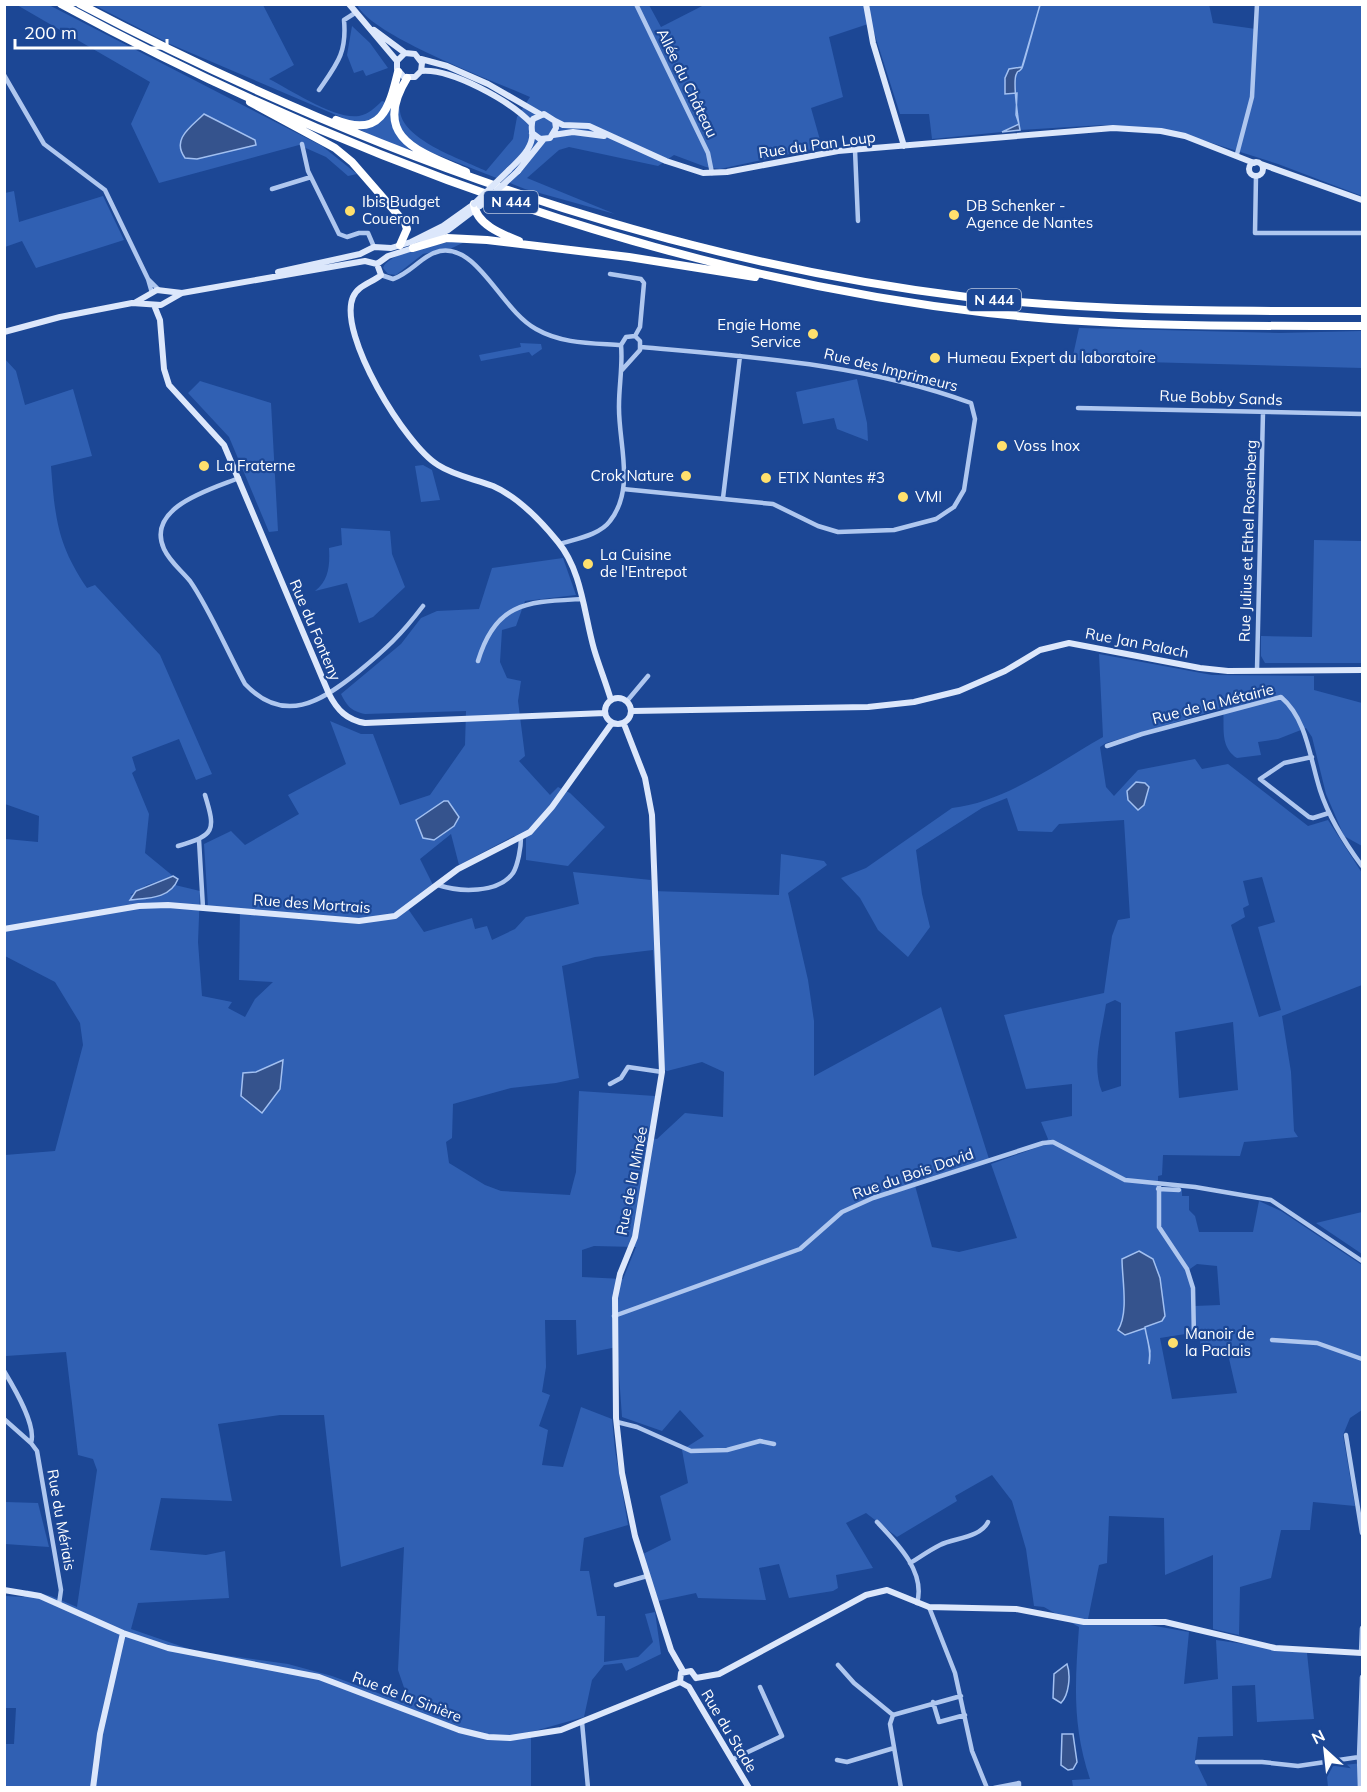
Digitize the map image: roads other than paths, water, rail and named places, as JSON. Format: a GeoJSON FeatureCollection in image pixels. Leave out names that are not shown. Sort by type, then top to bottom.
{"type":"FeatureCollection","features":[{"type":"Feature","properties":{"kind":"highway","name":"N 444"},"geometry":{"type":"LineString","coordinates":[[61,4],[249,98],[377,152],[509,201],[633,240],[783,278],[878,297],[1026,317],[1153,324],[1362,326]]}},
{"type":"Feature","properties":{"kind":"highway","name":"N 444"},"geometry":{"type":"LineString","coordinates":[[80,4],[294,108],[476,180],[596,219],[687,244],[814,273],[911,289],[1000,300],[1108,309],[1362,311]]}},
{"type":"Feature","properties":{"kind":"highway"},"geometry":{"type":"LineString","coordinates":[[294,108],[299,105],[342,123],[365,126],[382,117],[389,106],[398,72]]}},
{"type":"Feature","properties":{"kind":"highway"},"geometry":{"type":"LineString","coordinates":[[407,78],[400,90],[393,112],[402,138],[416,150],[474,175],[476,180]]}},
{"type":"Feature","properties":{"kind":"highway"},"geometry":{"type":"LineString","coordinates":[[249,98],[250,103],[335,148],[352,162],[405,223],[407,230],[400,245]]}},
{"type":"Feature","properties":{"kind":"highway"},"geometry":{"type":"LineString","coordinates":[[476,207],[491,228],[529,245]]}},
{"type":"Feature","properties":{"kind":"highway"},"geometry":{"type":"LineString","coordinates":[[413,248],[447,238],[529,245],[680,264],[775,281],[783,278]]}},
{"type":"Feature","properties":{"kind":"street"},"geometry":{"type":"LineString","coordinates":[[349,4],[354,13],[393,53],[397,61],[398,72],[407,78],[415,77],[421,71],[421,59]]}},
{"type":"Feature","properties":{"kind":"street","name":"Allée du Château"},"geometry":{"type":"LineString","coordinates":[[636,4],[708,153],[712,173]]}},
{"type":"Feature","properties":{"kind":"street"},"geometry":{"type":"LineString","coordinates":[[866,4],[873,43],[904,146]]}},
{"type":"Feature","properties":{"kind":"street"},"geometry":{"type":"LineString","coordinates":[[1257,4],[1252,97],[1237,154],[1249,169],[1259,174],[1285,171]]}},
{"type":"Feature","properties":{"kind":"street"},"geometry":{"type":"LineString","coordinates":[[319,90],[338,63],[344,48],[344,20],[354,13]]}},
{"type":"Feature","properties":{"kind":"street"},"geometry":{"type":"LineString","coordinates":[[360,19],[405,53],[416,54],[421,59],[447,66],[488,84],[540,114],[548,115],[555,121],[556,128],[553,135],[543,140],[518,171],[448,230],[377,264]]}},
{"type":"Feature","properties":{"kind":"street"},"geometry":{"type":"LineString","coordinates":[[397,61],[405,53]]}},
{"type":"Feature","properties":{"kind":"street"},"geometry":{"type":"LineString","coordinates":[[266,277],[374,248],[400,245],[434,231],[476,207],[524,156],[532,142],[531,123],[505,102],[438,71],[421,71]]}},
{"type":"Feature","properties":{"kind":"street"},"geometry":{"type":"LineString","coordinates":[[4,75],[44,144],[105,190],[148,279],[164,302]]}},
{"type":"Feature","properties":{"kind":"street"},"geometry":{"type":"LineString","coordinates":[[531,123],[540,114]]}},
{"type":"Feature","properties":{"kind":"street","name":"Rue du Pan Loup"},"geometry":{"type":"LineString","coordinates":[[555,121],[563,125],[589,126],[683,168],[712,173],[855,150],[1113,128],[1161,131],[1185,136],[1362,200]]}},
{"type":"Feature","properties":{"kind":"street","name":"Rue du Pan Loup"},"geometry":{"type":"LineString","coordinates":[[553,135],[580,132],[611,137]]}},
{"type":"Feature","properties":{"kind":"street"},"geometry":{"type":"LineString","coordinates":[[532,133],[543,140]]}},
{"type":"Feature","properties":{"kind":"street"},"geometry":{"type":"LineString","coordinates":[[302,144],[311,177],[339,234],[347,237],[368,233],[374,248],[384,259]]}},
{"type":"Feature","properties":{"kind":"street"},"geometry":{"type":"LineString","coordinates":[[855,150],[858,221]]}},
{"type":"Feature","properties":{"kind":"street"},"geometry":{"type":"LineString","coordinates":[[1249,169],[1258,163],[1255,233],[1362,233]]}},
{"type":"Feature","properties":{"kind":"street"},"geometry":{"type":"LineString","coordinates":[[272,189],[311,177]]}},
{"type":"Feature","properties":{"kind":"street"},"geometry":{"type":"LineString","coordinates":[[369,261],[374,248]]}},
{"type":"Feature","properties":{"kind":"street"},"geometry":{"type":"LineString","coordinates":[[381,275],[393,279],[433,254],[448,250],[460,252],[475,262],[513,313],[537,330],[560,340],[621,347],[628,355],[638,353]]}},
{"type":"Feature","properties":{"kind":"street"},"geometry":{"type":"LineString","coordinates":[[4,332],[60,317],[132,303],[157,292],[182,293],[369,261],[377,264],[381,275]]}},
{"type":"Feature","properties":{"kind":"street"},"geometry":{"type":"LineString","coordinates":[[610,274],[641,279],[644,283],[640,327],[635,336]]}},
{"type":"Feature","properties":{"kind":"street"},"geometry":{"type":"LineString","coordinates":[[381,275],[353,296],[352,321],[365,364],[410,440],[438,465],[510,495],[560,544],[578,580],[593,647],[612,700]]}},
{"type":"Feature","properties":{"kind":"street","name":"Rue du Fonteny"},"geometry":{"type":"LineString","coordinates":[[157,292],[154,304],[160,320],[164,369],[169,385],[224,445],[329,694],[340,712],[348,718],[365,723],[605,713]]}},
{"type":"Feature","properties":{"kind":"street"},"geometry":{"type":"LineString","coordinates":[[132,303],[164,302],[182,293]]}},
{"type":"Feature","properties":{"kind":"street","name":"Rue du Fonteny"},"geometry":{"type":"LineString","coordinates":[[160,320],[164,302]]}},
{"type":"Feature","properties":{"kind":"street"},"geometry":{"type":"LineString","coordinates":[[560,544],[603,528],[610,521],[623,489],[625,475],[619,406],[621,347],[626,337],[635,336]]}},
{"type":"Feature","properties":{"kind":"street"},"geometry":{"type":"LineString","coordinates":[[622,370],[641,347],[640,341],[635,336]]}},
{"type":"Feature","properties":{"kind":"street","name":"Rue des Imprimeurs"},"geometry":{"type":"LineString","coordinates":[[623,489],[773,504],[818,526],[838,532],[880,532],[936,519],[954,507],[964,490],[975,419],[971,403],[865,373],[809,362],[641,347]]}},
{"type":"Feature","properties":{"kind":"street"},"geometry":{"type":"LineString","coordinates":[[723,498],[740,356]]}},
{"type":"Feature","properties":{"kind":"street","name":"Rue Bobby Sands"},"geometry":{"type":"LineString","coordinates":[[1078,408],[1362,414]]}},
{"type":"Feature","properties":{"kind":"street","name":"Rue Julius et Ethel Rosenberg"},"geometry":{"type":"LineString","coordinates":[[1257,670],[1263,412]]}},
{"type":"Feature","properties":{"kind":"street"},"geometry":{"type":"LineString","coordinates":[[238,478],[182,502],[171,511],[163,528],[162,545],[170,560],[190,582],[244,684],[253,693],[265,701],[284,706],[299,706],[329,694],[391,646],[423,606]]}},
{"type":"Feature","properties":{"kind":"street"},"geometry":{"type":"LineString","coordinates":[[478,661],[487,634],[519,605],[582,599]]}},
{"type":"Feature","properties":{"kind":"street","name":"Rue Jan Palach"},"geometry":{"type":"LineString","coordinates":[[632,711],[868,707],[914,702],[959,691],[1005,671],[1040,650],[1069,643],[1200,668],[1362,670]]}},
{"type":"Feature","properties":{"kind":"street"},"geometry":{"type":"LineString","coordinates":[[627,701],[648,676]]}},
{"type":"Feature","properties":{"kind":"street","name":"Rue de la Métairie"},"geometry":{"type":"LineString","coordinates":[[1107,746],[1142,734],[1281,697],[1306,737],[1329,813],[1343,840],[1362,867]]}},
{"type":"Feature","properties":{"kind":"street"},"geometry":{"type":"LineString","coordinates":[[618,698],[627,701],[632,711],[629,719],[624,723],[612,723],[605,713],[612,700],[618,698]]}},
{"type":"Feature","properties":{"kind":"street","name":"Rue des Mortrais"},"geometry":{"type":"LineString","coordinates":[[4,929],[139,906],[203,908],[371,921],[394,916],[458,869],[536,827],[612,723]]}},
{"type":"Feature","properties":{"kind":"street","name":"Rue de la Minée"},"geometry":{"type":"LineString","coordinates":[[624,723],[645,778],[652,815],[662,1072],[645,1189],[635,1237],[620,1274],[614,1316],[617,1422],[628,1504],[646,1576],[671,1650],[683,1671]]}},
{"type":"Feature","properties":{"kind":"street"},"geometry":{"type":"LineString","coordinates":[[1312,757],[1284,763],[1260,779],[1309,817],[1329,813]]}},
{"type":"Feature","properties":{"kind":"street"},"geometry":{"type":"LineString","coordinates":[[178,846],[199,840],[212,829],[212,818],[205,795]]}},
{"type":"Feature","properties":{"kind":"street"},"geometry":{"type":"LineString","coordinates":[[438,885],[481,890],[510,876],[514,871],[521,837]]}},
{"type":"Feature","properties":{"kind":"street"},"geometry":{"type":"LineString","coordinates":[[199,840],[203,908]]}},
{"type":"Feature","properties":{"kind":"street"},"geometry":{"type":"LineString","coordinates":[[610,1084],[621,1078],[628,1067],[662,1072]]}},
{"type":"Feature","properties":{"kind":"street","name":"Rue du Bois David"},"geometry":{"type":"LineString","coordinates":[[614,1316],[800,1249],[842,1212],[873,1198],[1043,1143],[1053,1142],[1125,1180],[1159,1186]]}},
{"type":"Feature","properties":{"kind":"street"},"geometry":{"type":"LineString","coordinates":[[1159,1186],[1179,1190]]}},
{"type":"Feature","properties":{"kind":"street"},"geometry":{"type":"LineString","coordinates":[[1159,1186],[1195,1187],[1271,1200],[1362,1261]]}},
{"type":"Feature","properties":{"kind":"street"},"geometry":{"type":"LineString","coordinates":[[1159,1186],[1160,1227],[1187,1269],[1193,1288],[1194,1338]]}},
{"type":"Feature","properties":{"kind":"street"},"geometry":{"type":"LineString","coordinates":[[1272,1340],[1317,1343],[1362,1359]]}},
{"type":"Feature","properties":{"kind":"street","name":"Rue du Mériais"},"geometry":{"type":"LineString","coordinates":[[4,1371],[25,1412],[32,1438],[31,1443]]}},
{"type":"Feature","properties":{"kind":"street","name":"Rue du Mériais"},"geometry":{"type":"LineString","coordinates":[[4,1419],[37,1451],[61,1590],[59,1604]]}},
{"type":"Feature","properties":{"kind":"street"},"geometry":{"type":"LineString","coordinates":[[617,1422],[636,1427],[691,1451],[727,1450],[760,1441],[774,1444]]}},
{"type":"Feature","properties":{"kind":"street"},"geometry":{"type":"LineString","coordinates":[[1346,1435],[1362,1533]]}},
{"type":"Feature","properties":{"kind":"street"},"geometry":{"type":"LineString","coordinates":[[877,1522],[910,1563],[920,1591],[917,1603]]}},
{"type":"Feature","properties":{"kind":"street"},"geometry":{"type":"LineString","coordinates":[[910,1563],[939,1545],[970,1536],[986,1527],[988,1522]]}},
{"type":"Feature","properties":{"kind":"street"},"geometry":{"type":"LineString","coordinates":[[616,1585],[646,1576]]}},
{"type":"Feature","properties":{"kind":"street","name":"Rue de la Sinière"},"geometry":{"type":"LineString","coordinates":[[4,1590],[40,1596],[123,1633],[204,1657],[283,1668],[319,1677],[459,1731],[488,1737],[538,1735],[582,1722],[680,1682]]}},
{"type":"Feature","properties":{"kind":"street"},"geometry":{"type":"LineString","coordinates":[[696,1678],[691,1671],[683,1671],[680,1675],[680,1682],[688,1687],[696,1678],[710,1677],[736,1666],[874,1591],[887,1590],[929,1606],[1016,1609],[1098,1623],[1166,1622],[1275,1648],[1362,1653],[1362,1628]]}},
{"type":"Feature","properties":{"kind":"street"},"geometry":{"type":"LineString","coordinates":[[929,1606],[932,1620],[944,1642],[961,1696],[975,1760],[987,1788]]}},
{"type":"Feature","properties":{"kind":"street"},"geometry":{"type":"LineString","coordinates":[[93,1788],[100,1734],[123,1633]]}},
{"type":"Feature","properties":{"kind":"street"},"geometry":{"type":"LineString","coordinates":[[838,1665],[854,1683],[893,1715]]}},
{"type":"Feature","properties":{"kind":"street"},"geometry":{"type":"LineString","coordinates":[[1360,1788],[1362,1677]]}},
{"type":"Feature","properties":{"kind":"street","name":"Rue du Stade"},"geometry":{"type":"LineString","coordinates":[[688,1687],[749,1788]]}},
{"type":"Feature","properties":{"kind":"street"},"geometry":{"type":"LineString","coordinates":[[760,1687],[782,1736]]}},
{"type":"Feature","properties":{"kind":"street"},"geometry":{"type":"LineString","coordinates":[[893,1715],[961,1696]]}},
{"type":"Feature","properties":{"kind":"street"},"geometry":{"type":"LineString","coordinates":[[933,1702],[937,1720],[941,1723],[965,1715]]}},
{"type":"Feature","properties":{"kind":"street"},"geometry":{"type":"LineString","coordinates":[[893,1715],[890,1724],[901,1788]]}},
{"type":"Feature","properties":{"kind":"street"},"geometry":{"type":"LineString","coordinates":[[582,1722],[587,1749],[588,1788]]}},
{"type":"Feature","properties":{"kind":"street"},"geometry":{"type":"LineString","coordinates":[[733,1759],[788,1734]]}},
{"type":"Feature","properties":{"kind":"street"},"geometry":{"type":"LineString","coordinates":[[837,1760],[847,1762],[894,1748]]}},
{"type":"Feature","properties":{"kind":"street"},"geometry":{"type":"LineString","coordinates":[[1197,1762],[1262,1762],[1298,1766],[1359,1757]]}},
{"type":"Feature","properties":{"kind":"street"},"geometry":{"type":"LineString","coordinates":[[994,1788],[1019,1784],[1019,1788]]}},
{"type":"Feature","properties":{"kind":"place","name":"Ibis Budget Coueron"},"geometry":{"type":"Point","coordinates":[350,211]}},
{"type":"Feature","properties":{"kind":"place","name":"DB Schenker - Agence de Nantes"},"geometry":{"type":"Point","coordinates":[954,215]}},
{"type":"Feature","properties":{"kind":"place","name":"Engie Home Service"},"geometry":{"type":"Point","coordinates":[813,334]}},
{"type":"Feature","properties":{"kind":"place","name":"Humeau Expert du laboratoire"},"geometry":{"type":"Point","coordinates":[935,358]}},
{"type":"Feature","properties":{"kind":"place","name":"Voss Inox"},"geometry":{"type":"Point","coordinates":[1002,446]}},
{"type":"Feature","properties":{"kind":"place","name":"La Fraterne"},"geometry":{"type":"Point","coordinates":[204,466]}},
{"type":"Feature","properties":{"kind":"place","name":"Crok Nature"},"geometry":{"type":"Point","coordinates":[686,476]}},
{"type":"Feature","properties":{"kind":"place","name":"ETIX Nantes #3"},"geometry":{"type":"Point","coordinates":[766,478]}},
{"type":"Feature","properties":{"kind":"place","name":"VMI"},"geometry":{"type":"Point","coordinates":[903,497]}},
{"type":"Feature","properties":{"kind":"place","name":"La Cuisine de l'Entrepot"},"geometry":{"type":"Point","coordinates":[588,564]}},
{"type":"Feature","properties":{"kind":"place","name":"Manoir de la Paclais"},"geometry":{"type":"Point","coordinates":[1173,1343]}}]}
